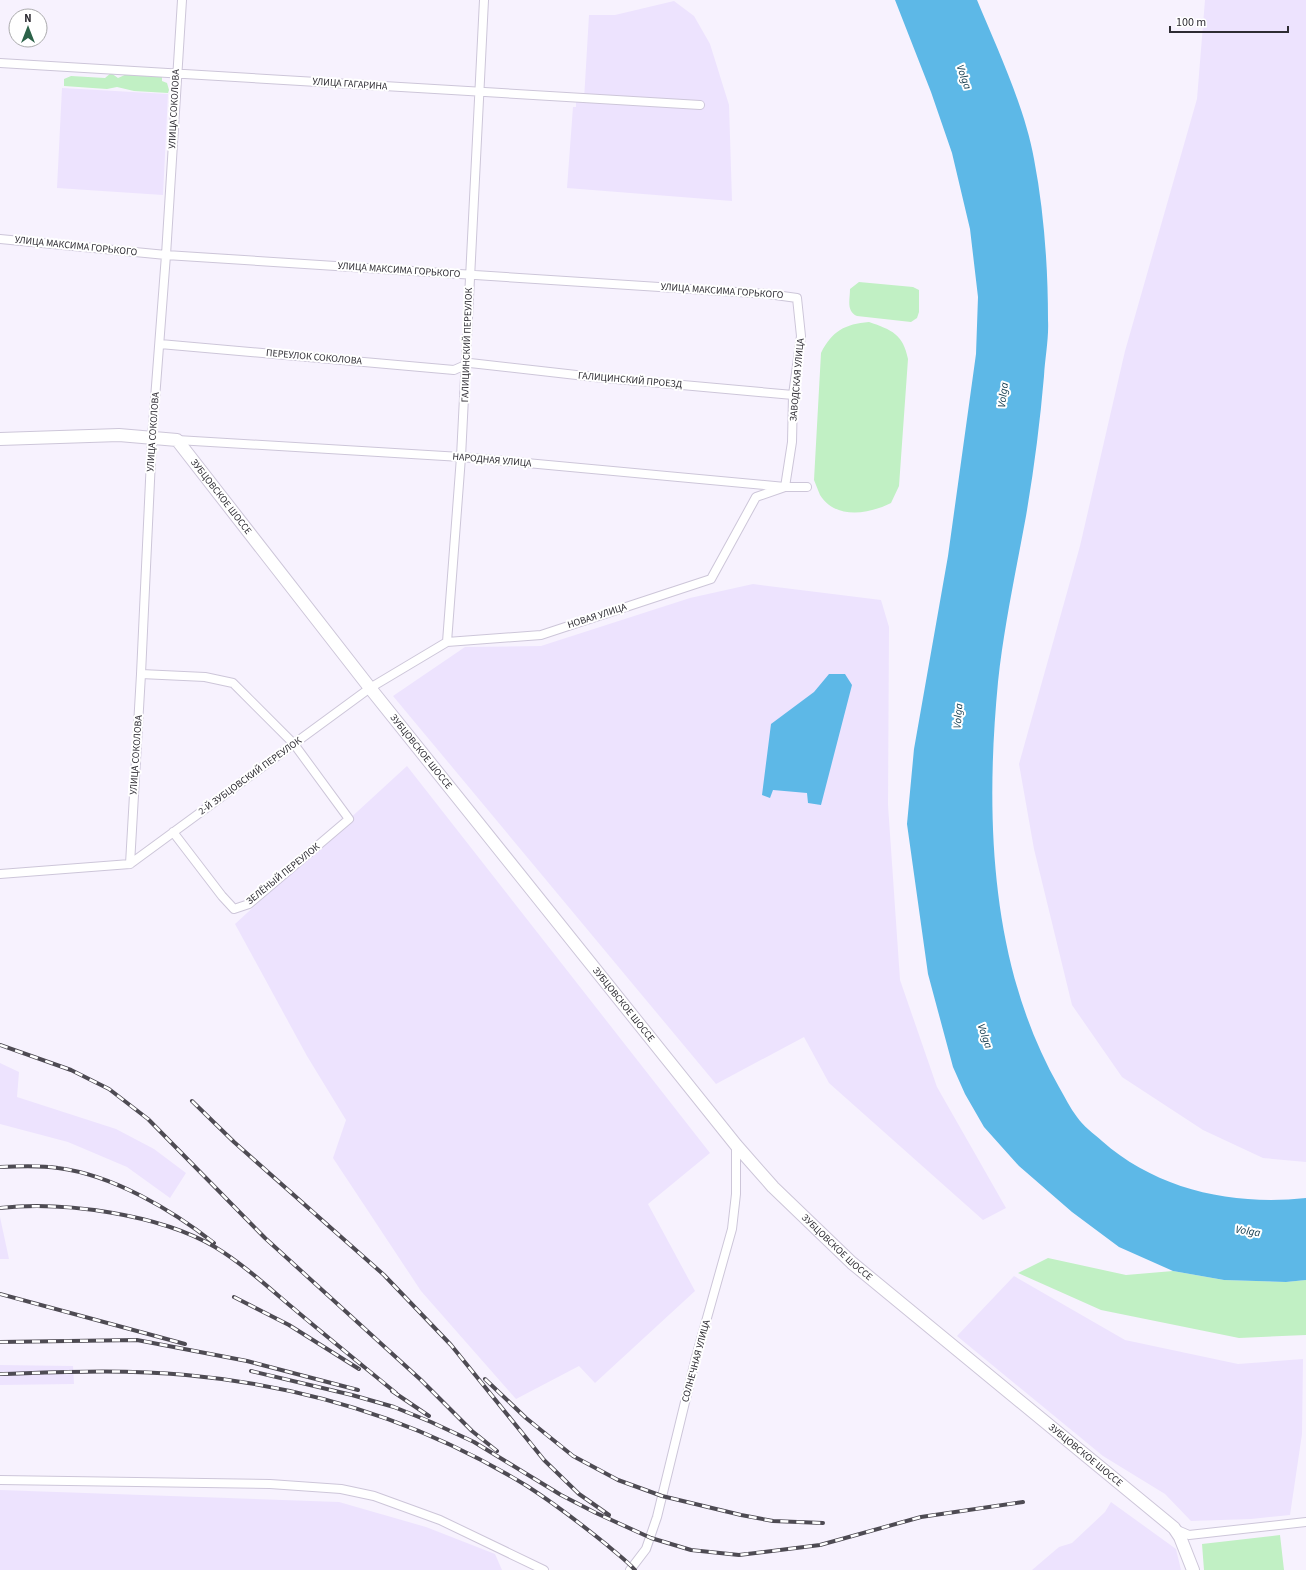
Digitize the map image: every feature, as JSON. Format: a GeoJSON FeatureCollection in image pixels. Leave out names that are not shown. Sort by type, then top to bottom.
{"type":"FeatureCollection","features":[{"type":"Feature","properties":{"kind":"main road"},"geometry":{"type":"LineString","coordinates":[[0,439],[119,435],[177,440]]}},
{"type":"Feature","properties":{"kind":"main road","name":"ЗУБЦОВСКОЕ ШОССЕ"},"geometry":{"type":"LineString","coordinates":[[177,440],[370,688],[736,1145],[773,1187],[852,1263],[1174,1528]]}},
{"type":"Feature","properties":{"kind":"main road"},"geometry":{"type":"LineString","coordinates":[[1174,1528],[1180,1537],[1193,1570]]}},
{"type":"Feature","properties":{"kind":"street","name":"УЛИЦА СОКОЛОВА"},"geometry":{"type":"LineString","coordinates":[[130,864],[152,438],[160,344],[176,73],[182,0]]}},
{"type":"Feature","properties":{"kind":"street","name":"ГАЛИЦИНСКИЙ ПЕРЕУЛОК"},"geometry":{"type":"LineString","coordinates":[[447,642],[461,457],[484,0]]}},
{"type":"Feature","properties":{"kind":"street","name":"УЛИЦА ГАГАРИНА"},"geometry":{"type":"LineString","coordinates":[[0,63],[700,105]]}},
{"type":"Feature","properties":{"kind":"street","name":"УЛИЦА МАКСИМА ГОРЬКОГО"},"geometry":{"type":"LineString","coordinates":[[0,239],[166,256],[768,294],[798,298]]}},
{"type":"Feature","properties":{"kind":"street","name":"ЗАВОДСКАЯ УЛИЦА"},"geometry":{"type":"LineString","coordinates":[[786,487],[792,442],[793,395],[801,336],[798,298]]}},
{"type":"Feature","properties":{"kind":"street","name":"ПЕРЕУЛОК СОКОЛОВА"},"geometry":{"type":"LineString","coordinates":[[160,344],[454,370],[466,364]]}},
{"type":"Feature","properties":{"kind":"street","name":"ГАЛИЦИНСКИЙ ПРОЕЗД"},"geometry":{"type":"LineString","coordinates":[[466,364],[470,363],[594,378],[793,395]]}},
{"type":"Feature","properties":{"kind":"street","name":"НАРОДНАЯ УЛИЦА"},"geometry":{"type":"LineString","coordinates":[[177,440],[461,457],[786,487],[807,487]]}},
{"type":"Feature","properties":{"kind":"street","name":"НОВАЯ УЛИЦА"},"geometry":{"type":"LineString","coordinates":[[370,688],[447,642],[542,635],[711,579],[756,497],[786,487]]}},
{"type":"Feature","properties":{"kind":"street"},"geometry":{"type":"LineString","coordinates":[[141,674],[205,677],[234,683],[294,744]]}},
{"type":"Feature","properties":{"kind":"street","name":"2-Й ЗУБЦОВСКИЙ ПЕРЕУЛОК"},"geometry":{"type":"LineString","coordinates":[[130,864],[370,688]]}},
{"type":"Feature","properties":{"kind":"street","name":"ЗЕЛЁНЫЙ ПЕРЕУЛОК"},"geometry":{"type":"LineString","coordinates":[[173,832],[222,896],[234,908],[249,904],[349,819],[294,744]]}},
{"type":"Feature","properties":{"kind":"street"},"geometry":{"type":"LineString","coordinates":[[0,874],[130,864]]}},
{"type":"Feature","properties":{"kind":"street","name":"СОЛНЕЧНАЯ УЛИЦА"},"geometry":{"type":"LineString","coordinates":[[630,1570],[646,1549],[655,1524],[696,1357],[732,1228],[736,1205],[736,1145]]}},
{"type":"Feature","properties":{"kind":"street"},"geometry":{"type":"LineString","coordinates":[[0,1480],[270,1484],[341,1489],[374,1496],[440,1520],[544,1570]]}},
{"type":"Feature","properties":{"kind":"street","name":"ЗУБЦОВСКОЕ ШОССЕ"},"geometry":{"type":"LineString","coordinates":[[1174,1528],[1189,1535],[1306,1522]]}},
{"type":"Feature","properties":{"kind":"shaded area"},"geometry":{"type":"Polygon","coordinates":[[[1205,0],[1306,0],[1306,1162],[1263,1158],[1203,1130],[1122,1077],[1072,1005],[1034,849],[1019,764],[1080,546],[1125,351],[1197,99],[1205,0]]]}},
{"type":"Feature","properties":{"kind":"shaded area"},"geometry":{"type":"Polygon","coordinates":[[[674,1],[694,16],[710,44],[729,105],[732,201],[567,188],[573,107],[576,107],[576,100],[584,100],[589,15],[615,15],[674,1]]]}},
{"type":"Feature","properties":{"kind":"shaded area"},"geometry":{"type":"Polygon","coordinates":[[[62,88],[168,94],[163,195],[57,188],[62,88]]]}},
{"type":"Feature","properties":{"kind":"shaded area"},"geometry":{"type":"Polygon","coordinates":[[[753,584],[881,600],[889,627],[888,805],[900,980],[937,1087],[1006,1208],[983,1220],[829,1083],[804,1037],[716,1084],[393,696],[465,647],[541,646],[690,598],[753,584]]]}},
{"type":"Feature","properties":{"kind":"shaded area"},"geometry":{"type":"Polygon","coordinates":[[[407,766],[710,1153],[648,1204],[695,1291],[595,1383],[579,1366],[516,1399],[421,1291],[333,1158],[346,1120],[307,1056],[235,924],[407,766]]]}},
{"type":"Feature","properties":{"kind":"shaded area"},"geometry":{"type":"Polygon","coordinates":[[[0,1063],[19,1072],[17,1097],[116,1129],[154,1149],[186,1173],[170,1198],[127,1167],[68,1142],[0,1124],[0,1063]]]}},
{"type":"Feature","properties":{"kind":"shaded area"},"geometry":{"type":"Polygon","coordinates":[[[0,1217],[9,1259],[0,1259],[0,1217]]]}},
{"type":"Feature","properties":{"kind":"shaded area"},"geometry":{"type":"Polygon","coordinates":[[[1014,1276],[1125,1340],[1238,1364],[1303,1359],[1302,1434],[1290,1515],[1251,1519],[1191,1521],[1165,1494],[1103,1456],[957,1336],[1014,1276]]]}},
{"type":"Feature","properties":{"kind":"shaded area"},"geometry":{"type":"Polygon","coordinates":[[[0,1365],[73,1366],[74,1384],[0,1385],[0,1365]]]}},
{"type":"Feature","properties":{"kind":"shaded area"},"geometry":{"type":"Polygon","coordinates":[[[0,1490],[339,1502],[426,1527],[495,1554],[502,1570],[0,1570],[0,1490]]]}},
{"type":"Feature","properties":{"kind":"shaded area"},"geometry":{"type":"Polygon","coordinates":[[[1111,1502],[1176,1549],[1181,1570],[1032,1570],[1059,1547],[1072,1543],[1105,1512],[1111,1502]]]}},
{"type":"Feature","properties":{"kind":"green space"},"geometry":{"type":"Polygon","coordinates":[[[111,73],[118,78],[127,74],[162,76],[162,81],[167,83],[169,90],[168,93],[134,91],[117,87],[107,89],[64,86],[64,79],[71,76],[105,78],[111,73]]]}},
{"type":"Feature","properties":{"kind":"green space"},"geometry":{"type":"Polygon","coordinates":[[[859,282],[913,287],[919,290],[919,312],[917,318],[911,322],[857,316],[851,311],[849,305],[850,289],[859,282]]]}},
{"type":"Feature","properties":{"kind":"green space"},"geometry":{"type":"Polygon","coordinates":[[[869,322],[890,331],[900,338],[908,359],[899,486],[891,503],[873,510],[853,512],[835,508],[827,503],[820,495],[814,480],[821,353],[825,345],[840,330],[860,323],[869,322]]]}},
{"type":"Feature","properties":{"kind":"green space"},"geometry":{"type":"Polygon","coordinates":[[[1048,1258],[1126,1275],[1173,1271],[1224,1280],[1286,1282],[1306,1280],[1306,1335],[1239,1338],[1101,1310],[1018,1273],[1048,1258]]]}},
{"type":"Feature","properties":{"kind":"green space"},"geometry":{"type":"Polygon","coordinates":[[[1280,1535],[1284,1570],[1204,1570],[1202,1544],[1280,1535]]]}},
{"type":"Feature","properties":{"kind":"water","name":"Volga"},"geometry":{"type":"Polygon","coordinates":[[[895,0],[977,0],[1010,78],[1030,139],[1045,239],[1048,327],[1039,429],[1032,481],[1007,619],[998,682],[992,786],[993,838],[998,890],[1006,942],[1019,992],[1036,1040],[1072,1110],[1085,1127],[1124,1158],[1147,1172],[1172,1183],[1198,1191],[1251,1199],[1279,1200],[1306,1198],[1306,1280],[1286,1282],[1224,1280],[1173,1271],[1119,1247],[1072,1212],[1019,1166],[984,1127],[965,1094],[953,1067],[928,974],[907,824],[914,749],[948,556],[976,354],[978,297],[970,229],[952,153],[931,92],[895,0]]]}},
{"type":"Feature","properties":{"kind":"water"},"geometry":{"type":"Polygon","coordinates":[[[829,674],[845,674],[852,685],[821,805],[808,803],[807,793],[773,790],[770,798],[762,795],[771,724],[814,692],[829,674]]]}},
{"type":"Feature","properties":{"kind":"railway"},"geometry":{"type":"LineString","coordinates":[[0,1045],[71,1070],[109,1089],[148,1119],[265,1238],[421,1380],[472,1431],[497,1451]]}},
{"type":"Feature","properties":{"kind":"railway"},"geometry":{"type":"LineString","coordinates":[[192,1101],[234,1142],[384,1275],[451,1345],[544,1460],[579,1494],[609,1515]]}},
{"type":"Feature","properties":{"kind":"railway"},"geometry":{"type":"LineString","coordinates":[[0,1167],[51,1167],[79,1172],[100,1178],[120,1186],[161,1207],[180,1218],[214,1243]]}},
{"type":"Feature","properties":{"kind":"railway"},"geometry":{"type":"LineString","coordinates":[[0,1208],[52,1206],[110,1212],[167,1226],[192,1236],[215,1247],[245,1268],[396,1393]]}},
{"type":"Feature","properties":{"kind":"railway"},"geometry":{"type":"LineString","coordinates":[[0,1294],[185,1344]]}},
{"type":"Feature","properties":{"kind":"railway"},"geometry":{"type":"LineString","coordinates":[[234,1297],[289,1325],[359,1369]]}},
{"type":"Feature","properties":{"kind":"railway"},"geometry":{"type":"LineString","coordinates":[[0,1342],[137,1340],[247,1361],[358,1390]]}},
{"type":"Feature","properties":{"kind":"railway"},"geometry":{"type":"LineString","coordinates":[[251,1371],[352,1395],[394,1407],[431,1422],[474,1442],[561,1495],[596,1513],[651,1538],[691,1550],[739,1555],[820,1545],[921,1517],[1023,1502]]}},
{"type":"Feature","properties":{"kind":"railway"},"geometry":{"type":"LineString","coordinates":[[0,1374],[140,1372],[186,1375],[231,1380],[275,1388],[319,1398],[362,1411],[447,1443],[487,1463],[527,1486],[587,1529],[629,1563],[635,1570]]}},
{"type":"Feature","properties":{"kind":"railway"},"geometry":{"type":"LineString","coordinates":[[485,1379],[526,1418],[573,1456],[618,1480],[662,1496],[741,1515],[773,1521],[823,1523]]}},
{"type":"Feature","properties":{"kind":"railway"},"geometry":{"type":"LineString","coordinates":[[392,1391],[429,1416]]}}]}
